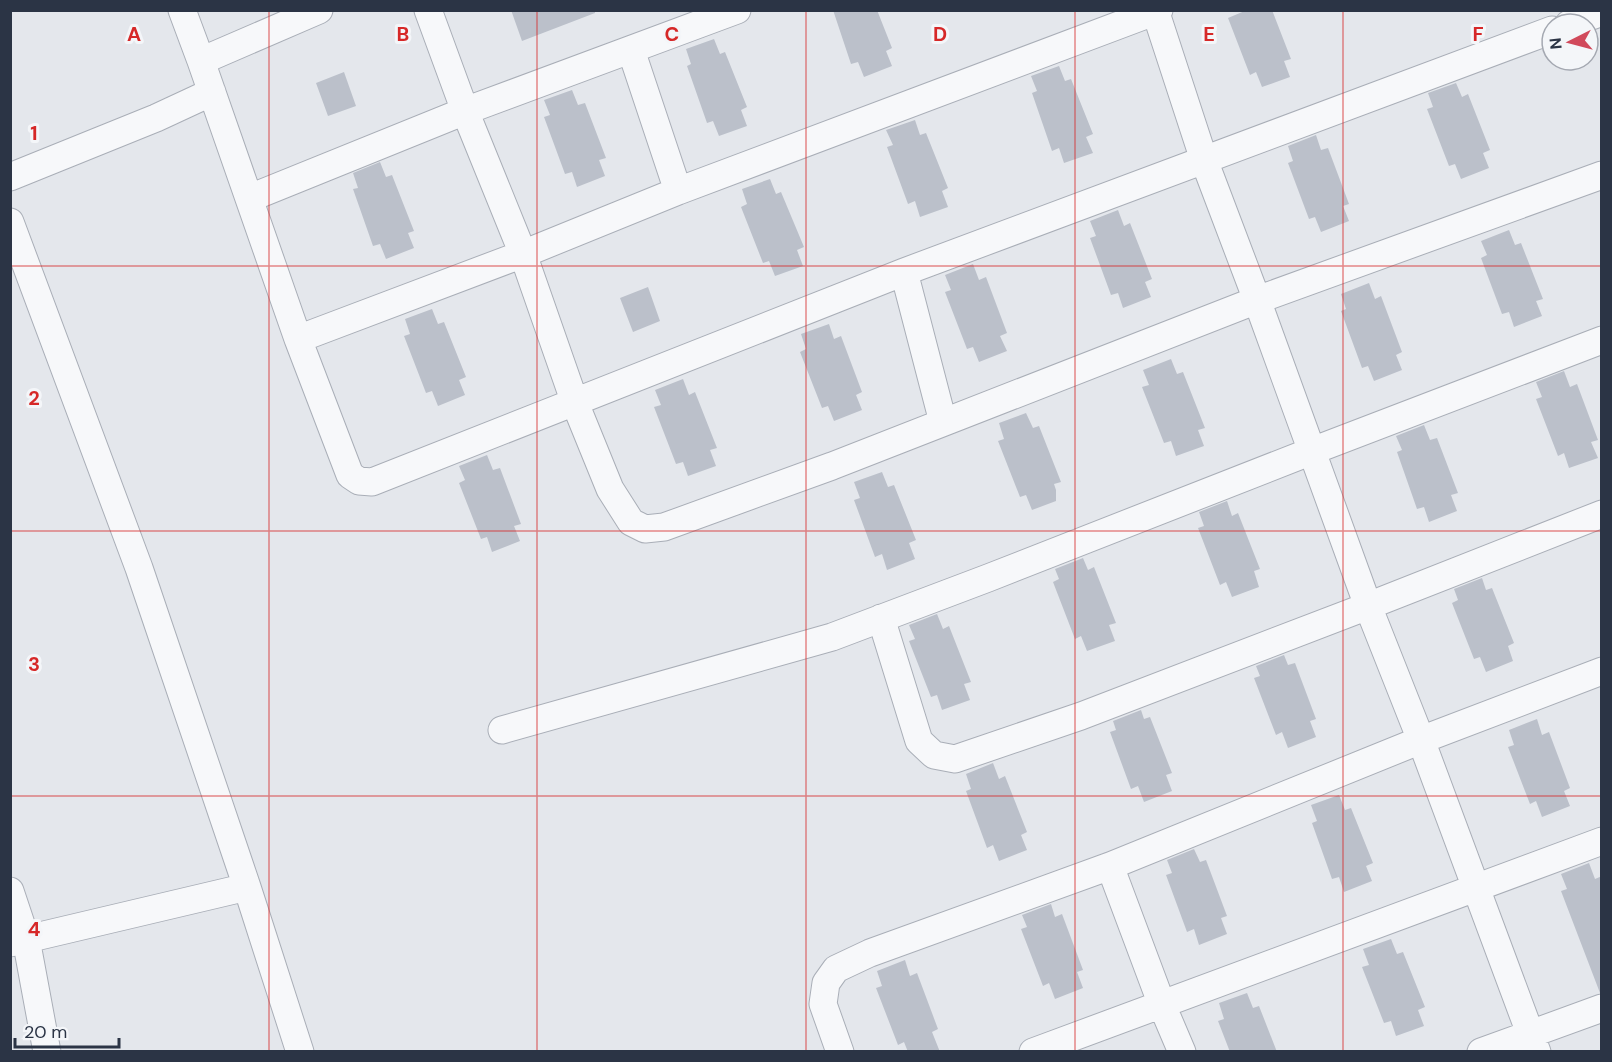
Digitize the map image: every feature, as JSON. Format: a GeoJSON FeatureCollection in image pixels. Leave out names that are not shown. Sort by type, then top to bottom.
{"type":"FeatureCollection","features":[{"type":"Feature","properties":{"kind":"street"},"geometry":{"type":"LineString","coordinates":[[182,10],[298,339],[350,475],[359,481],[372,482],[904,272],[1540,34]]}},
{"type":"Feature","properties":{"kind":"street"},"geometry":{"type":"LineString","coordinates":[[201,61],[319,10]]}},
{"type":"Feature","properties":{"kind":"street"},"geometry":{"type":"LineString","coordinates":[[428,10],[465,111],[523,254],[575,403],[610,489],[631,522],[645,529],[664,527],[832,466],[1257,300],[1602,175]]}},
{"type":"Feature","properties":{"kind":"street"},"geometry":{"type":"LineString","coordinates":[[250,198],[465,111],[737,10]]}},
{"type":"Feature","properties":{"kind":"street"},"geometry":{"type":"LineString","coordinates":[[298,339],[523,254],[678,191],[1157,11],[1204,160],[1368,606],[1421,740],[1534,1043]]}},
{"type":"Feature","properties":{"kind":"street"},"geometry":{"type":"LineString","coordinates":[[631,50],[678,191]]}},
{"type":"Feature","properties":{"kind":"street"},"geometry":{"type":"LineString","coordinates":[[10,177],[212,92]]}},
{"type":"Feature","properties":{"kind":"street"},"geometry":{"type":"LineString","coordinates":[[10,222],[139,568],[300,1052]]}},
{"type":"Feature","properties":{"kind":"street"},"geometry":{"type":"LineString","coordinates":[[904,272],[943,422]]}},
{"type":"Feature","properties":{"kind":"street"},"geometry":{"type":"LineString","coordinates":[[502,730],[832,637],[1602,340]]}},
{"type":"Feature","properties":{"kind":"street"},"geometry":{"type":"LineString","coordinates":[[881,618],[918,741],[934,755],[956,759],[1081,716],[1602,514]]}},
{"type":"Feature","properties":{"kind":"street"},"geometry":{"type":"LineString","coordinates":[[840,1052],[823,1004],[826,983],[836,969],[870,952],[1110,866],[1421,740],[1602,671]]}},
{"type":"Feature","properties":{"kind":"street"},"geometry":{"type":"LineString","coordinates":[[1033,1052],[1602,841]]}},
{"type":"Feature","properties":{"kind":"street"},"geometry":{"type":"LineString","coordinates":[[1110,866],[1182,1052]]}},
{"type":"Feature","properties":{"kind":"street"},"geometry":{"type":"LineString","coordinates":[[18,941],[247,887]]}},
{"type":"Feature","properties":{"kind":"street"},"geometry":{"type":"LineString","coordinates":[[10,891],[18,941],[47,1052]]}},
{"type":"Feature","properties":{"kind":"street"},"geometry":{"type":"LineString","coordinates":[[1481,1052],[1534,1043],[1602,1008]]}},
{"type":"Feature","properties":{"kind":"building"},"geometry":{"type":"Polygon","coordinates":[[[511,10],[595,10],[595,13],[522,41],[511,10]]]}},
{"type":"Feature","properties":{"kind":"building"},"geometry":{"type":"Polygon","coordinates":[[[833,10],[877,10],[892,48],[886,51],[892,66],[864,77],[858,62],[851,64],[833,10]]]}},
{"type":"Feature","properties":{"kind":"building"},"geometry":{"type":"Polygon","coordinates":[[[1247,10],[1272,10],[1291,59],[1284,61],[1290,77],[1262,87],[1256,72],[1250,75],[1228,18],[1247,10]]]}},
{"type":"Feature","properties":{"kind":"building"},"geometry":{"type":"Polygon","coordinates":[[[714,39],[720,54],[725,52],[747,107],[741,110],[747,126],[719,136],[713,121],[707,123],[687,66],[691,64],[686,49],[714,39]]]}},
{"type":"Feature","properties":{"kind":"building"},"geometry":{"type":"Polygon","coordinates":[[[1059,66],[1065,81],[1071,79],[1093,134],[1086,137],[1093,153],[1064,163],[1059,148],[1052,151],[1032,93],[1037,91],[1031,76],[1059,66]]]}},
{"type":"Feature","properties":{"kind":"building"},"geometry":{"type":"Polygon","coordinates":[[[344,72],[356,106],[328,116],[316,83],[344,72]]]}},
{"type":"Feature","properties":{"kind":"building"},"geometry":{"type":"Polygon","coordinates":[[[1456,83],[1462,97],[1468,94],[1490,150],[1483,153],[1489,168],[1461,179],[1455,164],[1449,166],[1427,109],[1433,107],[1428,93],[1456,83]]]}},
{"type":"Feature","properties":{"kind":"building"},"geometry":{"type":"Polygon","coordinates":[[[572,90],[578,105],[585,103],[606,158],[599,160],[605,176],[577,187],[572,172],[565,174],[544,117],[550,115],[544,100],[572,90]]]}},
{"type":"Feature","properties":{"kind":"building"},"geometry":{"type":"Polygon","coordinates":[[[915,120],[920,135],[926,133],[948,188],[942,191],[948,207],[920,217],[915,201],[908,204],[887,147],[893,145],[886,130],[915,120]]]}},
{"type":"Feature","properties":{"kind":"building"},"geometry":{"type":"Polygon","coordinates":[[[1316,135],[1321,150],[1328,148],[1349,204],[1343,206],[1349,221],[1321,232],[1315,217],[1309,219],[1288,163],[1293,161],[1288,146],[1316,135]]]}},
{"type":"Feature","properties":{"kind":"building"},"geometry":{"type":"Polygon","coordinates":[[[380,162],[386,177],[392,175],[414,231],[408,233],[414,248],[386,259],[380,244],[373,246],[353,189],[358,188],[353,173],[380,162]]]}},
{"type":"Feature","properties":{"kind":"building"},"geometry":{"type":"Polygon","coordinates":[[[770,179],[776,194],[781,192],[804,247],[797,250],[803,266],[775,276],[769,261],[763,263],[741,207],[747,204],[742,189],[770,179]]]}},
{"type":"Feature","properties":{"kind":"building"},"geometry":{"type":"Polygon","coordinates":[[[1118,210],[1124,226],[1130,223],[1152,279],[1145,282],[1151,297],[1123,308],[1118,293],[1111,295],[1090,238],[1096,236],[1090,221],[1118,210]]]}},
{"type":"Feature","properties":{"kind":"building"},"geometry":{"type":"Polygon","coordinates":[[[1509,230],[1515,245],[1521,243],[1543,299],[1536,301],[1542,316],[1514,327],[1509,312],[1502,314],[1481,258],[1487,255],[1481,241],[1509,230]]]}},
{"type":"Feature","properties":{"kind":"building"},"geometry":{"type":"Polygon","coordinates":[[[973,264],[979,280],[986,277],[1007,333],[1000,336],[1007,351],[979,362],[973,347],[967,349],[945,292],[951,290],[945,275],[973,264]]]}},
{"type":"Feature","properties":{"kind":"building"},"geometry":{"type":"Polygon","coordinates":[[[1369,283],[1375,299],[1381,296],[1402,352],[1396,355],[1402,370],[1374,381],[1368,366],[1362,368],[1341,311],[1346,309],[1341,294],[1369,283]]]}},
{"type":"Feature","properties":{"kind":"building"},"geometry":{"type":"Polygon","coordinates":[[[648,287],[660,321],[633,332],[620,298],[648,287]]]}},
{"type":"Feature","properties":{"kind":"building"},"geometry":{"type":"Polygon","coordinates":[[[432,309],[438,324],[444,322],[466,377],[459,380],[465,395],[438,406],[432,391],[426,393],[404,336],[410,334],[405,319],[432,309]]]}},
{"type":"Feature","properties":{"kind":"building"},"geometry":{"type":"Polygon","coordinates":[[[829,324],[834,339],[841,336],[862,392],[856,395],[862,410],[834,421],[828,406],[822,408],[800,352],[806,349],[801,334],[829,324]]]}},
{"type":"Feature","properties":{"kind":"building"},"geometry":{"type":"Polygon","coordinates":[[[1171,359],[1177,374],[1183,372],[1205,428],[1198,430],[1204,446],[1176,456],[1171,441],[1164,443],[1142,387],[1149,385],[1143,370],[1171,359]]]}},
{"type":"Feature","properties":{"kind":"building"},"geometry":{"type":"Polygon","coordinates":[[[1564,371],[1570,387],[1577,384],[1598,440],[1591,442],[1598,458],[1569,468],[1564,453],[1558,456],[1536,399],[1542,397],[1536,382],[1564,371]]]}},
{"type":"Feature","properties":{"kind":"building"},"geometry":{"type":"Polygon","coordinates":[[[683,379],[689,395],[695,392],[717,448],[710,450],[716,466],[688,476],[683,462],[676,464],[654,407],[661,405],[655,390],[683,379]]]}},
{"type":"Feature","properties":{"kind":"building"},"geometry":{"type":"Polygon","coordinates":[[[1026,413],[1033,428],[1039,426],[1061,482],[1054,484],[1056,501],[1032,510],[1026,495],[1020,497],[998,441],[1004,439],[999,423],[1026,413]]]}},
{"type":"Feature","properties":{"kind":"building"},"geometry":{"type":"Polygon","coordinates":[[[1424,425],[1430,440],[1437,438],[1458,493],[1451,495],[1457,511],[1429,522],[1424,507],[1417,509],[1397,452],[1402,450],[1396,436],[1424,425]]]}},
{"type":"Feature","properties":{"kind":"building"},"geometry":{"type":"Polygon","coordinates":[[[487,455],[493,470],[500,468],[521,524],[514,526],[520,541],[492,552],[487,537],[481,539],[459,483],[465,480],[459,466],[487,455]]]}},
{"type":"Feature","properties":{"kind":"building"},"geometry":{"type":"Polygon","coordinates":[[[882,472],[888,487],[894,485],[916,540],[909,543],[915,559],[887,570],[882,554],[875,557],[854,500],[860,498],[854,482],[882,472]]]}},
{"type":"Feature","properties":{"kind":"building"},"geometry":{"type":"Polygon","coordinates":[[[1227,501],[1232,516],[1238,513],[1260,569],[1254,571],[1259,587],[1232,597],[1226,582],[1220,585],[1198,528],[1204,526],[1199,512],[1227,501]]]}},
{"type":"Feature","properties":{"kind":"building"},"geometry":{"type":"Polygon","coordinates":[[[1083,558],[1088,570],[1094,567],[1116,623],[1109,625],[1115,641],[1087,651],[1081,636],[1075,639],[1053,582],[1059,579],[1055,569],[1083,558]]]}},
{"type":"Feature","properties":{"kind":"building"},"geometry":{"type":"Polygon","coordinates":[[[1482,578],[1486,590],[1492,588],[1514,643],[1508,646],[1513,661],[1486,672],[1480,657],[1474,659],[1452,603],[1458,600],[1454,589],[1482,578]]]}},
{"type":"Feature","properties":{"kind":"building"},"geometry":{"type":"Polygon","coordinates":[[[937,614],[943,629],[949,626],[971,682],[964,684],[970,700],[942,710],[937,695],[931,697],[909,641],[915,639],[909,625],[937,614]]]}},
{"type":"Feature","properties":{"kind":"building"},"geometry":{"type":"Polygon","coordinates":[[[1284,655],[1288,665],[1295,663],[1316,719],[1310,721],[1316,737],[1288,748],[1282,732],[1276,735],[1254,678],[1260,676],[1256,666],[1284,655]]]}},
{"type":"Feature","properties":{"kind":"building"},"geometry":{"type":"Polygon","coordinates":[[[1141,710],[1144,719],[1150,717],[1172,773],[1166,775],[1172,791],[1144,802],[1138,786],[1131,789],[1110,732],[1116,730],[1113,721],[1141,710]]]}},
{"type":"Feature","properties":{"kind":"building"},"geometry":{"type":"Polygon","coordinates":[[[1537,719],[1542,735],[1549,732],[1570,788],[1564,791],[1570,806],[1542,817],[1536,801],[1530,804],[1508,747],[1514,745],[1509,730],[1537,719]]]}},
{"type":"Feature","properties":{"kind":"building"},"geometry":{"type":"Polygon","coordinates":[[[993,763],[999,779],[1005,776],[1027,832],[1021,835],[1027,850],[999,861],[993,845],[987,848],[966,791],[971,789],[966,774],[993,763]]]}},
{"type":"Feature","properties":{"kind":"building"},"geometry":{"type":"Polygon","coordinates":[[[1339,795],[1345,810],[1351,808],[1373,863],[1366,866],[1372,881],[1344,892],[1339,877],[1332,879],[1312,823],[1317,821],[1311,805],[1339,795]]]}},
{"type":"Feature","properties":{"kind":"building"},"geometry":{"type":"Polygon","coordinates":[[[1194,849],[1200,862],[1206,860],[1227,916],[1221,918],[1227,934],[1199,945],[1194,929],[1187,932],[1166,875],[1172,873],[1167,860],[1194,849]]]}},
{"type":"Feature","properties":{"kind":"building"},"geometry":{"type":"Polygon","coordinates":[[[1589,863],[1595,879],[1602,876],[1602,993],[1600,993],[1561,891],[1567,889],[1561,874],[1589,863]]]}},
{"type":"Feature","properties":{"kind":"building"},"geometry":{"type":"Polygon","coordinates":[[[1051,904],[1055,917],[1062,914],[1083,970],[1077,972],[1083,988],[1055,999],[1049,983],[1043,986],[1021,929],[1027,927],[1022,915],[1051,904]]]}},
{"type":"Feature","properties":{"kind":"building"},"geometry":{"type":"Polygon","coordinates":[[[1391,939],[1397,954],[1403,952],[1425,1007],[1418,1010],[1424,1026],[1396,1036],[1391,1021],[1384,1023],[1362,967],[1369,965],[1363,949],[1391,939]]]}},
{"type":"Feature","properties":{"kind":"building"},"geometry":{"type":"Polygon","coordinates":[[[905,960],[910,976],[917,973],[938,1029],[932,1032],[940,1052],[908,1052],[904,1042],[898,1045],[876,988],[882,986],[877,971],[905,960]]]}},
{"type":"Feature","properties":{"kind":"building"},"geometry":{"type":"Polygon","coordinates":[[[1247,993],[1253,1008],[1259,1006],[1277,1052],[1230,1052],[1218,1021],[1224,1019],[1219,1003],[1247,993]]]}}]}
